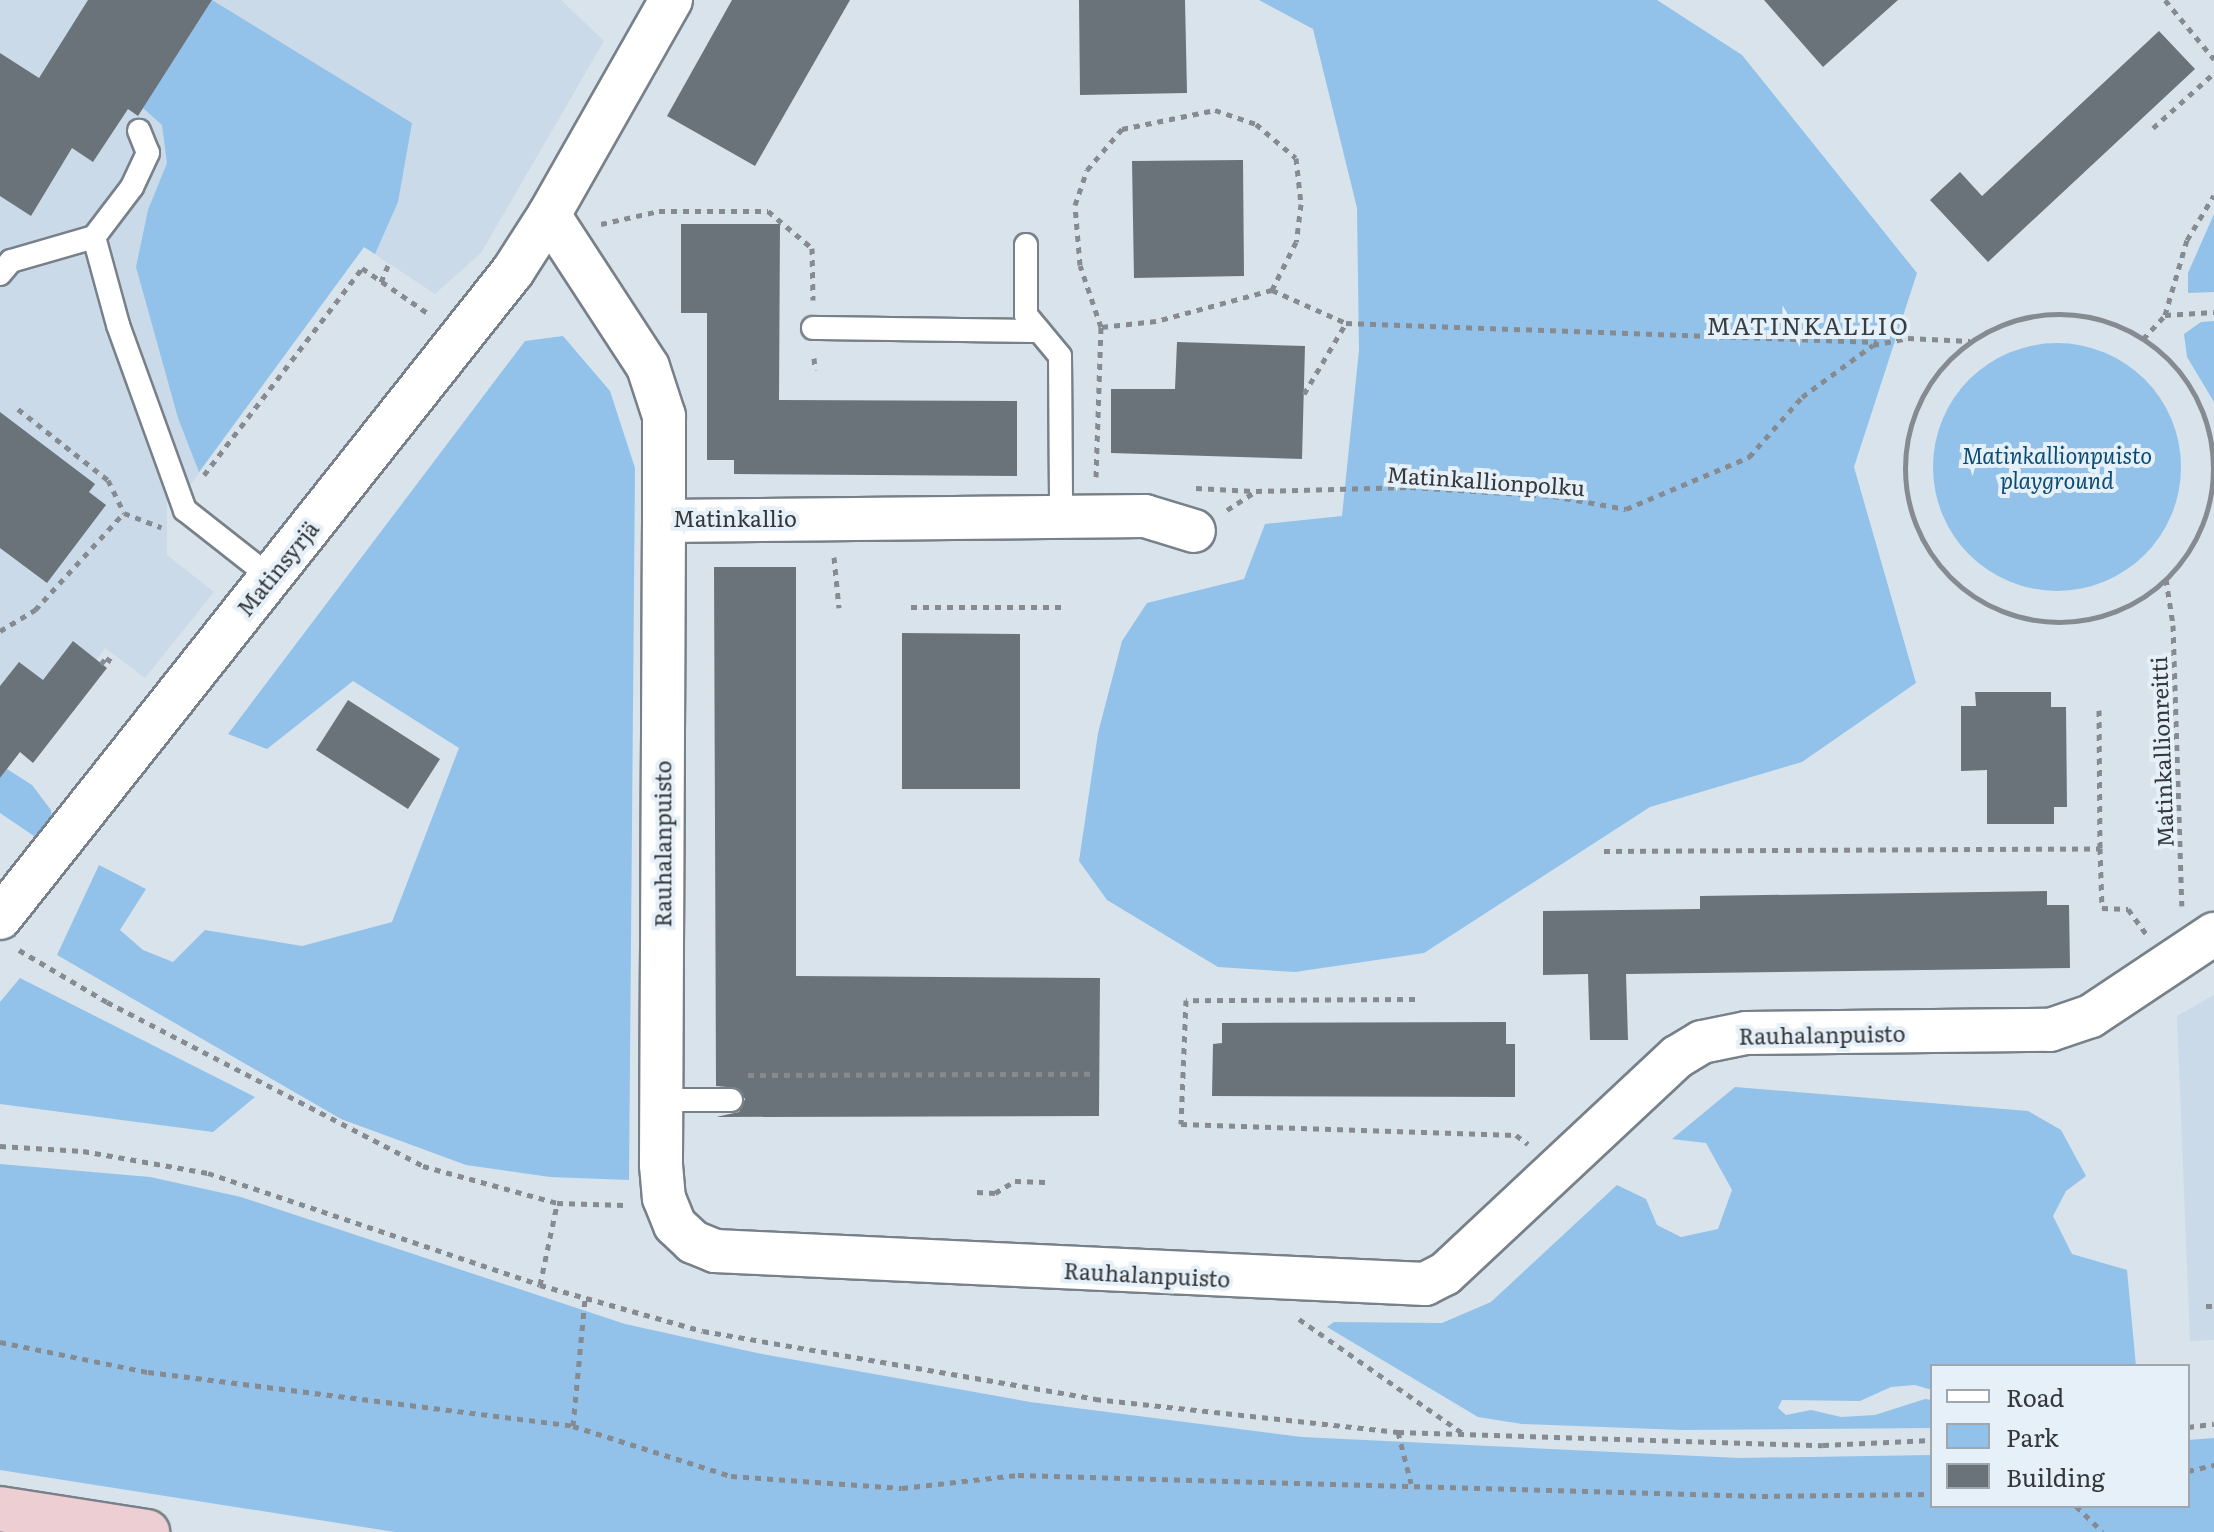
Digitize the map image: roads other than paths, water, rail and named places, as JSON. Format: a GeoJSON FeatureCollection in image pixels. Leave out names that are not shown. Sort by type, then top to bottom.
{"type":"FeatureCollection","features":[{"type":"Feature","properties":{"kind":"highway"},"geometry":{"type":"LineString","coordinates":[[0,1509],[147,1532]]}},
{"type":"Feature","properties":{"kind":"street"},"geometry":{"type":"LineString","coordinates":[[549,215],[671,0]]}},
{"type":"Feature","properties":{"kind":"street","name":"Matinkallio"},"geometry":{"type":"LineString","coordinates":[[549,215],[648,367],[664,416],[664,521],[1145,516],[1194,531]]}},
{"type":"Feature","properties":{"kind":"street","name":"Matinsyrjä"},"geometry":{"type":"LineString","coordinates":[[0,918],[513,271],[549,215]]}},
{"type":"Feature","properties":{"kind":"street","name":"Rauhalanpuisto"},"geometry":{"type":"LineString","coordinates":[[664,521],[661,1165],[669,1213],[693,1242],[737,1255],[1425,1284],[1445,1274],[1677,1057],[1702,1042],[1746,1033],[2050,1030],[2091,1016],[2166,965],[2198,921]]}},
{"type":"Feature","properties":{"kind":"lane"},"geometry":{"type":"LineString","coordinates":[[0,274],[11,261],[94,237],[132,187],[148,153],[139,131]]}},
{"type":"Feature","properties":{"kind":"lane"},"geometry":{"type":"LineString","coordinates":[[94,237],[118,325],[185,510],[269,576]]}},
{"type":"Feature","properties":{"kind":"lane"},"geometry":{"type":"LineString","coordinates":[[1026,245],[1026,315],[1060,356],[1061,516]]}},
{"type":"Feature","properties":{"kind":"lane"},"geometry":{"type":"LineString","coordinates":[[813,328],[1039,331]]}},
{"type":"Feature","properties":{"kind":"lane"},"geometry":{"type":"LineString","coordinates":[[661,1100],[731,1100]]}},
{"type":"Feature","properties":{"kind":"district","name":"MATINKALLIO"},"geometry":{"type":"Point","coordinates":[1808,325]}},
{"type":"Feature","properties":{"kind":"park label","name":"Matinkallionpuisto playground"},"geometry":{"type":"Point","coordinates":[2057,466]}}]}
